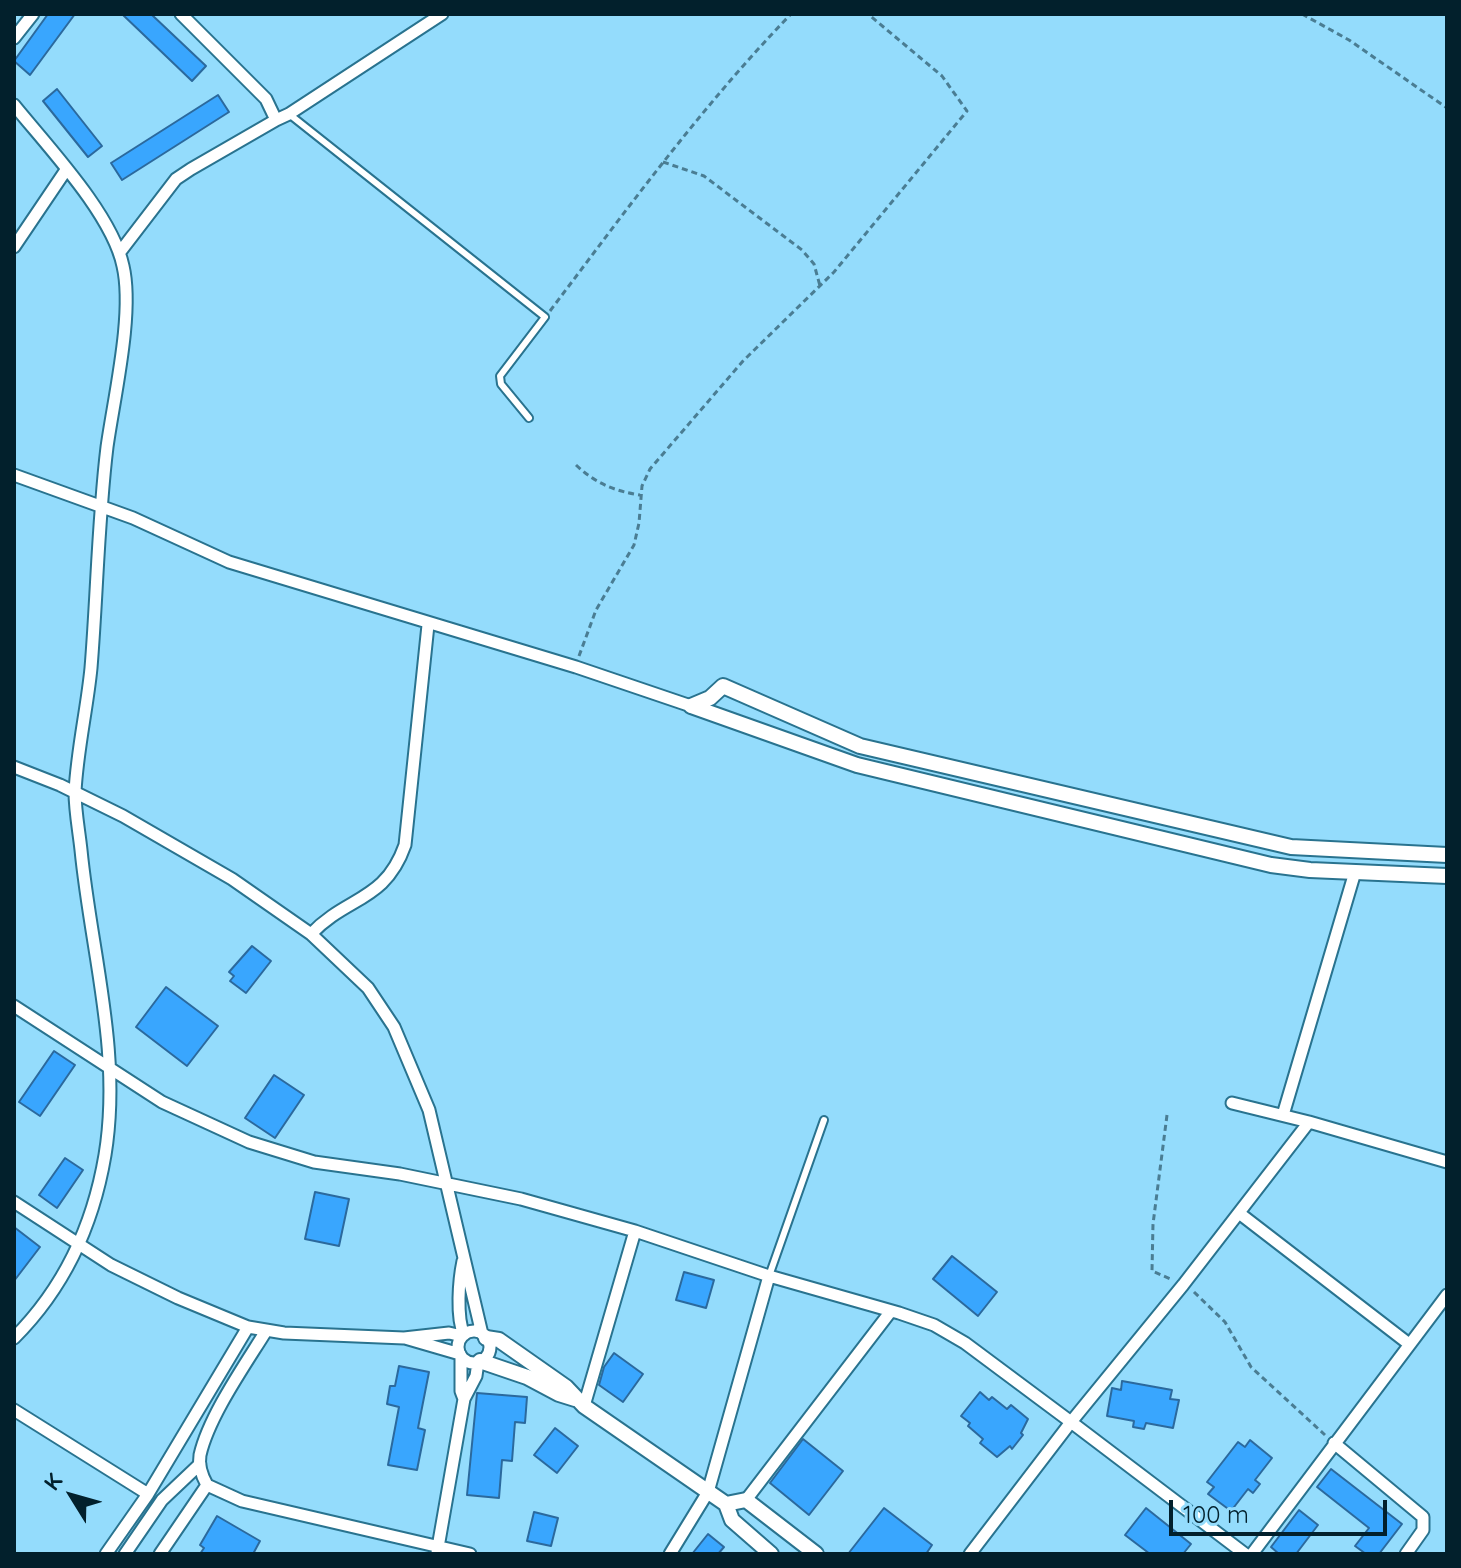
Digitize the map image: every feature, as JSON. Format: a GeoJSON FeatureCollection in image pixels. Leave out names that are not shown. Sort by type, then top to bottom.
{"type":"FeatureCollection","features":[{"type":"Feature","properties":{"kind":"street"},"geometry":{"type":"LineString","coordinates":[[14,38],[33,14]]}},
{"type":"Feature","properties":{"kind":"street"},"geometry":{"type":"LineString","coordinates":[[181,14],[266,99],[276,120]]}},
{"type":"Feature","properties":{"kind":"street"},"geometry":{"type":"LineString","coordinates":[[120,252],[176,179],[289,114],[442,14]]}},
{"type":"Feature","properties":{"kind":"street"},"geometry":{"type":"LineString","coordinates":[[14,105],[106,223],[120,252],[127,302],[100,506],[95,620],[75,792],[85,894],[101,984],[110,1069],[105,1151],[95,1201],[79,1245],[59,1285],[14,1338]]}},
{"type":"Feature","properties":{"kind":"street"},"geometry":{"type":"LineString","coordinates":[[14,247],[66,170]]}},
{"type":"Feature","properties":{"kind":"street"},"geometry":{"type":"LineString","coordinates":[[14,475],[133,518],[229,562],[428,625],[576,667],[857,765],[1271,865],[1310,870],[1447,876]]}},
{"type":"Feature","properties":{"kind":"street"},"geometry":{"type":"LineString","coordinates":[[311,934],[328,918],[375,891],[392,872],[405,845],[428,625]]}},
{"type":"Feature","properties":{"kind":"street"},"geometry":{"type":"LineString","coordinates":[[691,706],[710,698],[723,686],[860,746],[1291,847],[1447,855]]}},
{"type":"Feature","properties":{"kind":"street"},"geometry":{"type":"LineString","coordinates":[[15,770],[75,792],[123,816],[232,879],[311,934],[357,976],[394,1027],[419,1083],[448,1184],[463,1260],[469,1273],[488,1354],[479,1362],[476,1376],[464,1399],[437,1551]]}},
{"type":"Feature","properties":{"kind":"street"},"geometry":{"type":"LineString","coordinates":[[1283,1115],[1355,872]]}},
{"type":"Feature","properties":{"kind":"street"},"geometry":{"type":"LineString","coordinates":[[14,1006],[176,1109],[249,1142],[314,1162],[400,1174],[521,1199],[635,1231],[769,1276],[934,1325],[965,1343],[1245,1554]]}},
{"type":"Feature","properties":{"kind":"street"},"geometry":{"type":"LineString","coordinates":[[1232,1103],[1447,1162]]}},
{"type":"Feature","properties":{"kind":"street"},"geometry":{"type":"LineString","coordinates":[[970,1554],[1309,1122]]}},
{"type":"Feature","properties":{"kind":"street"},"geometry":{"type":"LineString","coordinates":[[14,1202],[79,1245],[156,1288],[248,1327],[266,1331],[404,1338],[449,1333],[463,1336],[472,1332],[499,1340],[566,1387],[580,1402],[726,1504],[732,1520],[771,1554]]}},
{"type":"Feature","properties":{"kind":"street"},"geometry":{"type":"LineString","coordinates":[[1239,1213],[1409,1344]]}},
{"type":"Feature","properties":{"kind":"street"},"geometry":{"type":"LineString","coordinates":[[580,1402],[635,1231]]}},
{"type":"Feature","properties":{"kind":"street"},"geometry":{"type":"LineString","coordinates":[[463,1260],[460,1275],[463,1336],[458,1346],[464,1399]]}},
{"type":"Feature","properties":{"kind":"street"},"geometry":{"type":"LineString","coordinates":[[670,1554],[708,1492],[769,1276]]}},
{"type":"Feature","properties":{"kind":"street"},"geometry":{"type":"LineString","coordinates":[[1252,1554],[1447,1295]]}},
{"type":"Feature","properties":{"kind":"street"},"geometry":{"type":"LineString","coordinates":[[726,1504],[746,1500],[891,1311]]}},
{"type":"Feature","properties":{"kind":"street"},"geometry":{"type":"LineString","coordinates":[[106,1554],[148,1494],[248,1327]]}},
{"type":"Feature","properties":{"kind":"street"},"geometry":{"type":"LineString","coordinates":[[266,1331],[216,1415],[199,1456],[207,1485],[242,1501],[437,1551],[470,1554]]}},
{"type":"Feature","properties":{"kind":"street"},"geometry":{"type":"LineString","coordinates":[[404,1338],[460,1355],[470,1363],[479,1362],[527,1377],[580,1402]]}},
{"type":"Feature","properties":{"kind":"street"},"geometry":{"type":"LineString","coordinates":[[14,1410],[148,1494]]}},
{"type":"Feature","properties":{"kind":"street"},"geometry":{"type":"LineString","coordinates":[[1334,1443],[1423,1517],[1423,1530],[1406,1554]]}},
{"type":"Feature","properties":{"kind":"street"},"geometry":{"type":"LineString","coordinates":[[125,1554],[168,1493],[200,1464]]}},
{"type":"Feature","properties":{"kind":"street"},"geometry":{"type":"LineString","coordinates":[[160,1554],[207,1485]]}},
{"type":"Feature","properties":{"kind":"street"},"geometry":{"type":"LineString","coordinates":[[746,1500],[816,1554]]}},
{"type":"Feature","properties":{"kind":"lane"},"geometry":{"type":"LineString","coordinates":[[289,114],[545,317],[500,376],[501,384],[529,418]]}},
{"type":"Feature","properties":{"kind":"lane"},"geometry":{"type":"LineString","coordinates":[[769,1276],[824,1120]]}},
{"type":"Feature","properties":{"kind":"path"},"geometry":{"type":"LineString","coordinates":[[545,317],[724,85],[791,14]]}},
{"type":"Feature","properties":{"kind":"path"},"geometry":{"type":"LineString","coordinates":[[576,667],[596,610],[634,545],[640,495],[645,478],[656,461],[751,353],[820,287],[967,111],[942,76],[868,14]]}},
{"type":"Feature","properties":{"kind":"path"},"geometry":{"type":"LineString","coordinates":[[1302,14],[1349,40],[1447,108]]}},
{"type":"Feature","properties":{"kind":"path"},"geometry":{"type":"LineString","coordinates":[[663,162],[704,176],[802,250],[814,264],[820,287]]}},
{"type":"Feature","properties":{"kind":"path"},"geometry":{"type":"LineString","coordinates":[[576,465],[614,491],[640,495]]}},
{"type":"Feature","properties":{"kind":"path"},"geometry":{"type":"LineString","coordinates":[[1167,1115],[1153,1224],[1152,1271],[1183,1285],[1207,1303],[1225,1322],[1251,1367],[1334,1443]]}},
{"type":"Feature","properties":{"kind":"building"},"geometry":{"type":"Polygon","coordinates":[[[48,14],[75,14],[30,75],[14,61],[48,14]]]}},
{"type":"Feature","properties":{"kind":"building"},"geometry":{"type":"Polygon","coordinates":[[[122,14],[151,14],[206,66],[192,81],[122,14]]]}},
{"type":"Feature","properties":{"kind":"building"},"geometry":{"type":"Polygon","coordinates":[[[57,89],[102,146],[88,157],[43,101],[57,89]]]}},
{"type":"Feature","properties":{"kind":"building"},"geometry":{"type":"Polygon","coordinates":[[[218,95],[229,112],[122,180],[111,163],[218,95]]]}},
{"type":"Feature","properties":{"kind":"building"},"geometry":{"type":"Polygon","coordinates":[[[252,946],[271,961],[246,993],[230,981],[234,976],[229,972],[252,946]]]}},
{"type":"Feature","properties":{"kind":"building"},"geometry":{"type":"Polygon","coordinates":[[[166,987],[218,1026],[187,1066],[136,1027],[166,987]]]}},
{"type":"Feature","properties":{"kind":"building"},"geometry":{"type":"Polygon","coordinates":[[[54,1051],[75,1065],[40,1116],[19,1102],[54,1051]]]}},
{"type":"Feature","properties":{"kind":"building"},"geometry":{"type":"Polygon","coordinates":[[[274,1075],[304,1095],[275,1138],[245,1118],[274,1075]]]}},
{"type":"Feature","properties":{"kind":"building"},"geometry":{"type":"Polygon","coordinates":[[[65,1158],[83,1170],[57,1208],[39,1195],[65,1158]]]}},
{"type":"Feature","properties":{"kind":"building"},"geometry":{"type":"Polygon","coordinates":[[[315,1192],[349,1199],[339,1246],[305,1239],[315,1192]]]}},
{"type":"Feature","properties":{"kind":"building"},"geometry":{"type":"Polygon","coordinates":[[[14,1227],[40,1247],[14,1281],[14,1227]]]}},
{"type":"Feature","properties":{"kind":"building"},"geometry":{"type":"Polygon","coordinates":[[[952,1256],[997,1292],[978,1316],[933,1279],[952,1256]]]}},
{"type":"Feature","properties":{"kind":"building"},"geometry":{"type":"Polygon","coordinates":[[[684,1272],[714,1280],[706,1308],[676,1300],[684,1272]]]}},
{"type":"Feature","properties":{"kind":"building"},"geometry":{"type":"Polygon","coordinates":[[[614,1353],[643,1374],[623,1402],[599,1385],[604,1367],[614,1353]]]}},
{"type":"Feature","properties":{"kind":"building"},"geometry":{"type":"Polygon","coordinates":[[[399,1366],[429,1372],[418,1428],[425,1430],[417,1470],[388,1465],[399,1407],[387,1404],[390,1386],[395,1386],[399,1366]]]}},
{"type":"Feature","properties":{"kind":"building"},"geometry":{"type":"Polygon","coordinates":[[[1122,1381],[1172,1390],[1170,1399],[1179,1400],[1173,1428],[1146,1423],[1144,1429],[1133,1427],[1134,1421],[1107,1416],[1112,1388],[1121,1390],[1122,1381]]]}},
{"type":"Feature","properties":{"kind":"building"},"geometry":{"type":"Polygon","coordinates":[[[980,1392],[1007,1409],[1011,1405],[1028,1419],[1021,1433],[1023,1435],[1012,1449],[1010,1446],[997,1457],[980,1443],[983,1439],[961,1416],[980,1392]]]}},
{"type":"Feature","properties":{"kind":"building"},"geometry":{"type":"Polygon","coordinates":[[[477,1393],[527,1397],[525,1423],[515,1422],[512,1461],[502,1460],[499,1498],[467,1495],[477,1393]]]}},
{"type":"Feature","properties":{"kind":"building"},"geometry":{"type":"Polygon","coordinates":[[[555,1428],[578,1446],[557,1473],[534,1455],[555,1428]]]}},
{"type":"Feature","properties":{"kind":"building"},"geometry":{"type":"Polygon","coordinates":[[[803,1439],[843,1471],[809,1515],[770,1483],[803,1439]]]}},
{"type":"Feature","properties":{"kind":"building"},"geometry":{"type":"Polygon","coordinates":[[[1250,1440],[1272,1458],[1255,1480],[1260,1484],[1253,1493],[1248,1489],[1231,1511],[1208,1494],[1214,1487],[1207,1482],[1238,1442],[1245,1447],[1250,1440]]]}},
{"type":"Feature","properties":{"kind":"building"},"geometry":{"type":"Polygon","coordinates":[[[1331,1469],[1402,1524],[1379,1554],[1366,1554],[1355,1546],[1369,1528],[1317,1487],[1331,1469]]]}},
{"type":"Feature","properties":{"kind":"building"},"geometry":{"type":"Polygon","coordinates":[[[884,1508],[932,1545],[926,1554],[848,1554],[884,1508]]]}},
{"type":"Feature","properties":{"kind":"building"},"geometry":{"type":"Polygon","coordinates":[[[1146,1508],[1191,1544],[1183,1554],[1150,1554],[1125,1535],[1146,1508]]]}},
{"type":"Feature","properties":{"kind":"building"},"geometry":{"type":"Polygon","coordinates":[[[1299,1510],[1318,1525],[1296,1554],[1279,1554],[1271,1547],[1299,1510]]]}},
{"type":"Feature","properties":{"kind":"building"},"geometry":{"type":"Polygon","coordinates":[[[534,1512],[558,1518],[551,1546],[527,1541],[534,1512]]]}},
{"type":"Feature","properties":{"kind":"building"},"geometry":{"type":"Polygon","coordinates":[[[217,1516],[260,1541],[253,1554],[200,1554],[204,1548],[200,1545],[217,1516]]]}},
{"type":"Feature","properties":{"kind":"building"},"geometry":{"type":"Polygon","coordinates":[[[708,1534],[724,1547],[718,1554],[692,1554],[708,1534]]]}}]}
